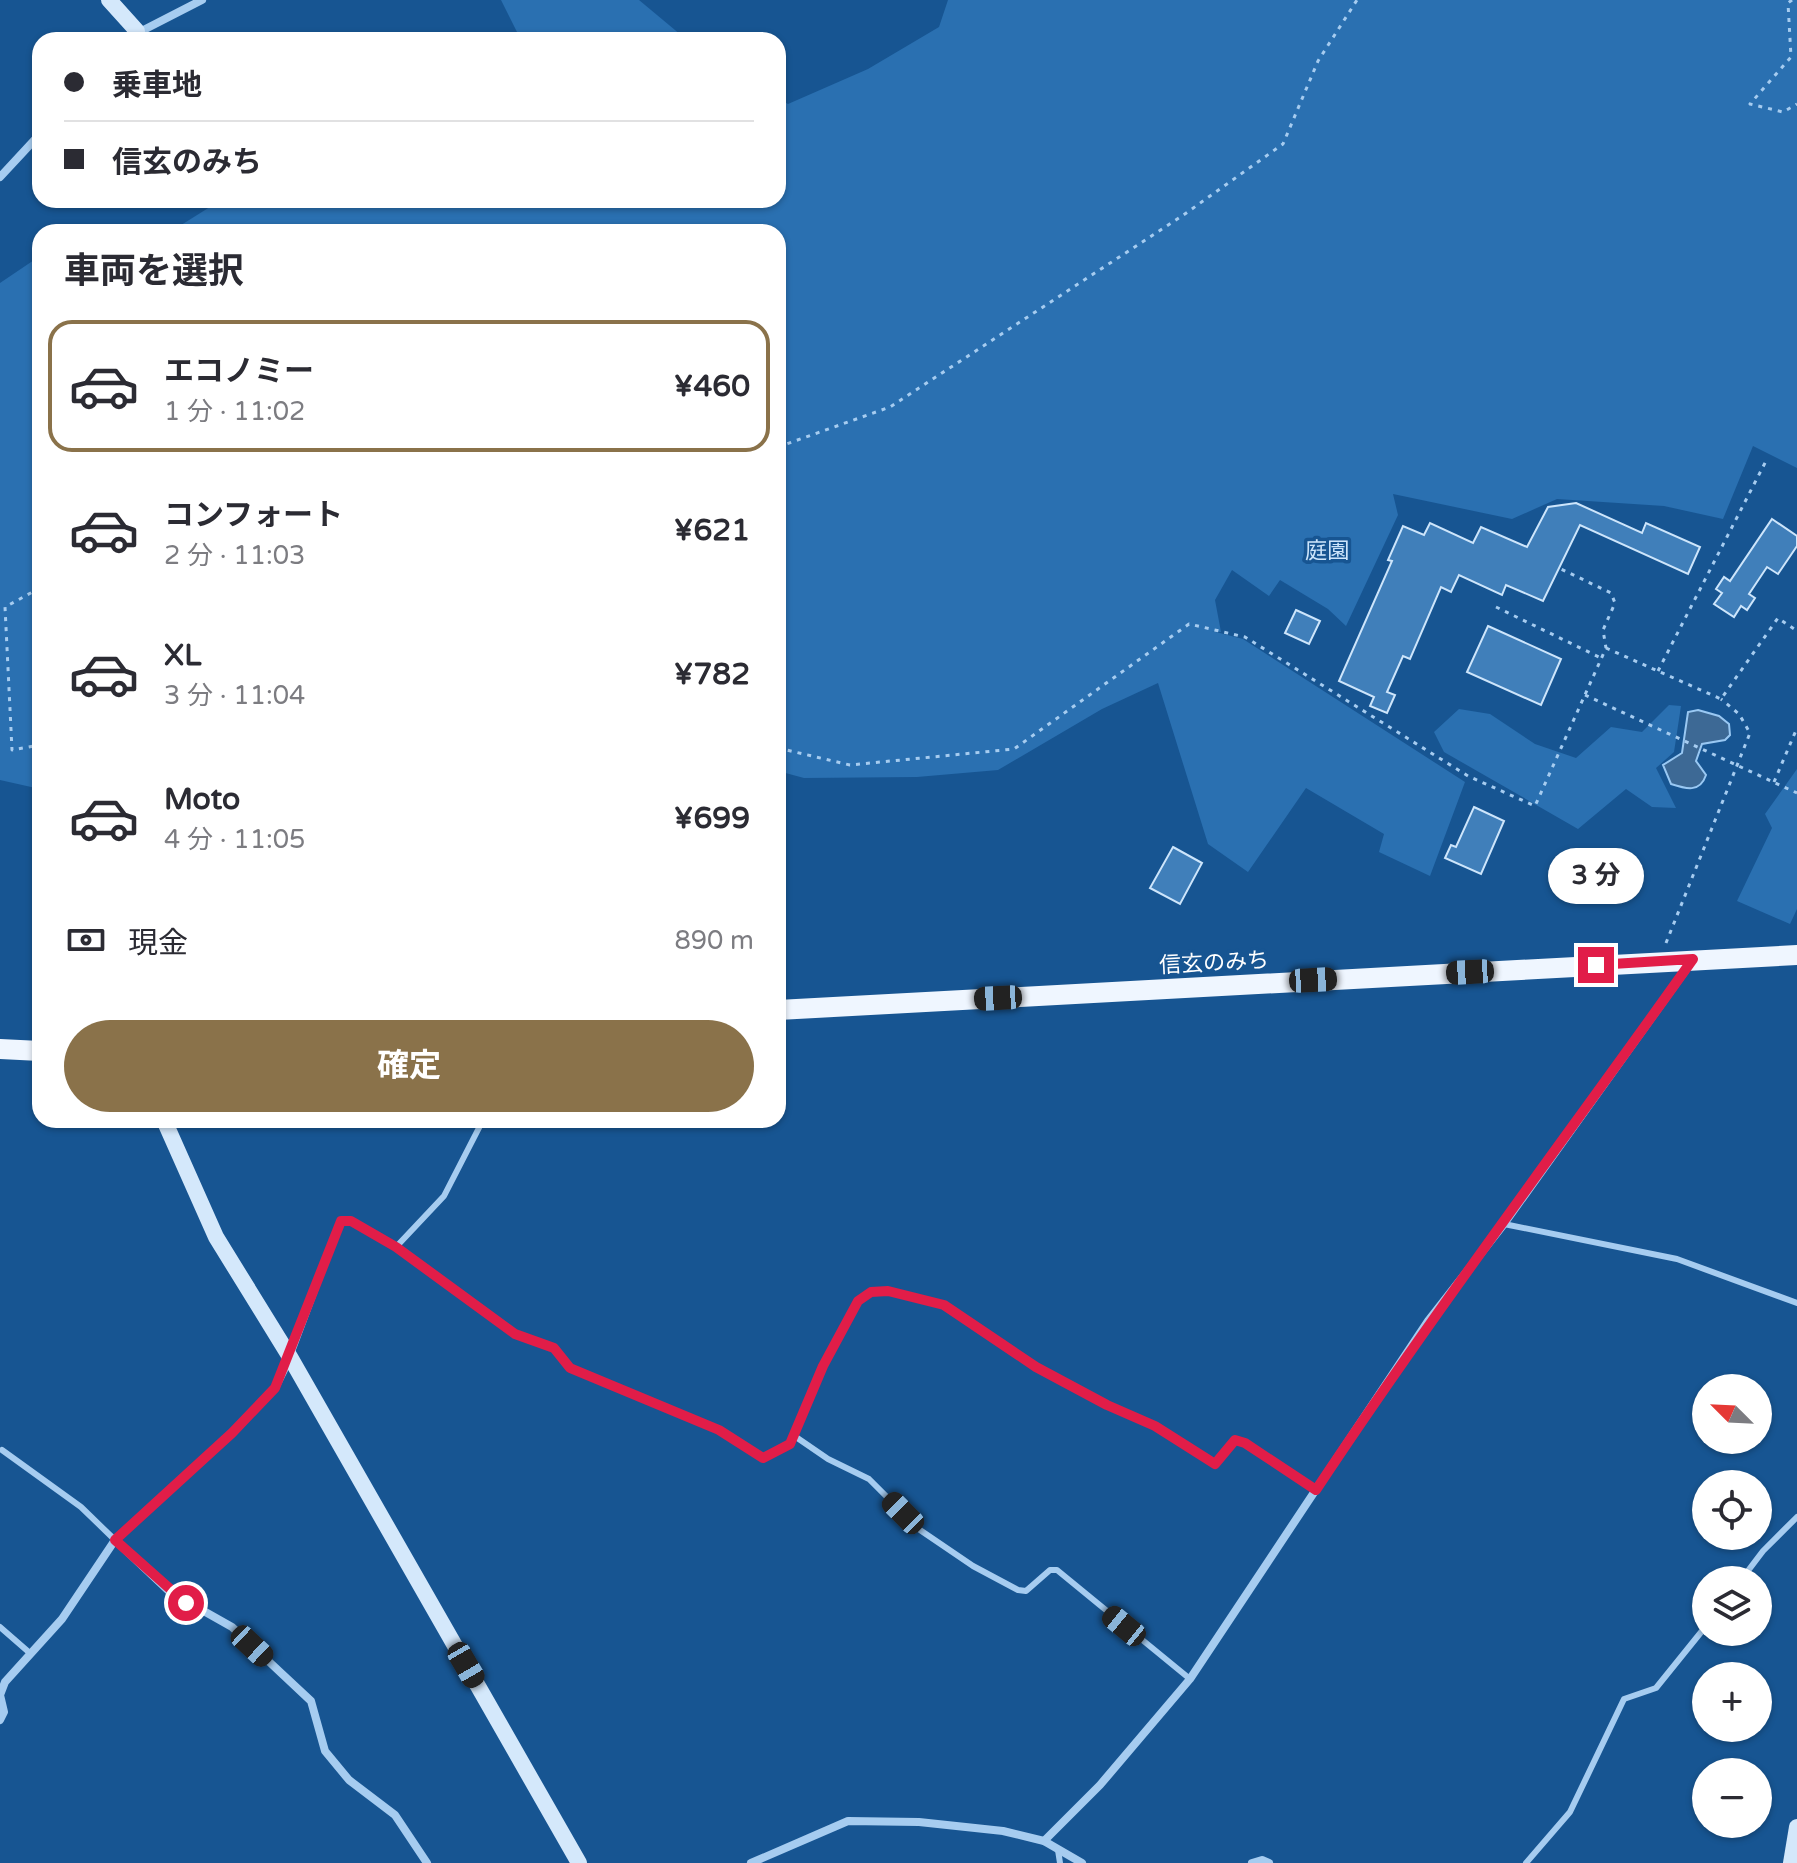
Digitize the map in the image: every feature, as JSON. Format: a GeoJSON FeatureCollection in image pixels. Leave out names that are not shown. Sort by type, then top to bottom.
{"type":"FeatureCollection","features":[{"type":"Feature","properties":{"kind":"main road","name":"信玄のみち"},"geometry":{"type":"LineString","coordinates":[[786,1010],[1797,955]]}},
{"type":"Feature","properties":{"kind":"main road"},"geometry":{"type":"LineString","coordinates":[[0,1049],[32,1051]]}},
{"type":"Feature","properties":{"kind":"street"},"geometry":{"type":"LineString","coordinates":[[109,0],[128,32]]}},
{"type":"Feature","properties":{"kind":"street"},"geometry":{"type":"LineString","coordinates":[[136,32],[202,0]]}},
{"type":"Feature","properties":{"kind":"street"},"geometry":{"type":"LineString","coordinates":[[0,177],[32,143]]}},
{"type":"Feature","properties":{"kind":"street"},"geometry":{"type":"LineString","coordinates":[[1044,1841],[1100,1785],[1190,1679],[1428,1321],[1504,1224],[1693,959]]}},
{"type":"Feature","properties":{"kind":"street"},"geometry":{"type":"LineString","coordinates":[[168,1128],[216,1237],[290,1357],[579,1863]]}},
{"type":"Feature","properties":{"kind":"street"},"geometry":{"type":"LineString","coordinates":[[0,1720],[4,1712],[0,1695],[5,1682],[62,1619],[115,1540],[232,1433],[275,1388],[290,1357]]}},
{"type":"Feature","properties":{"kind":"street"},"geometry":{"type":"LineString","coordinates":[[115,1540],[170,1592],[232,1627],[311,1701],[325,1751],[349,1780],[395,1815],[427,1863]]}},
{"type":"Feature","properties":{"kind":"street"},"geometry":{"type":"LineString","coordinates":[[751,1863],[848,1821],[933,1823],[1003,1831],[1044,1841],[1082,1863]]}},
{"type":"Feature","properties":{"kind":"street"},"geometry":{"type":"LineString","coordinates":[[1791,1863],[1797,1827]]}},
{"type":"Feature","properties":{"kind":"street"},"geometry":{"type":"LineString","coordinates":[[1252,1863],[1262,1860],[1269,1863]]}},
{"type":"Feature","properties":{"kind":"lane"},"geometry":{"type":"LineString","coordinates":[[396,1247],[444,1196],[479,1128]]}},
{"type":"Feature","properties":{"kind":"lane"},"geometry":{"type":"LineString","coordinates":[[290,1357],[341,1221],[351,1221],[396,1247],[515,1334],[554,1348],[570,1368],[719,1430],[763,1458],[790,1444],[858,1301],[871,1292],[888,1291],[944,1305],[1036,1367],[1107,1405],[1155,1426],[1205,1460],[1215,1464],[1235,1440],[1245,1443],[1316,1490]]}},
{"type":"Feature","properties":{"kind":"lane"},"geometry":{"type":"LineString","coordinates":[[1504,1224],[1677,1259],[1797,1303]]}},
{"type":"Feature","properties":{"kind":"lane"},"geometry":{"type":"LineString","coordinates":[[793,1435],[828,1459],[869,1479],[920,1530],[973,1566],[1018,1590],[1026,1591],[1050,1570],[1057,1570],[1190,1679]]}},
{"type":"Feature","properties":{"kind":"lane"},"geometry":{"type":"LineString","coordinates":[[2,1450],[81,1507],[115,1540]]}},
{"type":"Feature","properties":{"kind":"lane"},"geometry":{"type":"LineString","coordinates":[[1752,1566],[1797,1517]]}},
{"type":"Feature","properties":{"kind":"lane"},"geometry":{"type":"LineString","coordinates":[[0,1627],[31,1654]]}},
{"type":"Feature","properties":{"kind":"lane"},"geometry":{"type":"LineString","coordinates":[[1526,1863],[1570,1812],[1624,1699],[1656,1688],[1692,1643]]}},
{"type":"Feature","properties":{"kind":"lane"},"geometry":{"type":"LineString","coordinates":[[1058,1850],[1060,1863]]}},
{"type":"Feature","properties":{"kind":"path"},"geometry":{"type":"LineString","coordinates":[[786,444],[890,407],[1182,216],[1283,144],[1318,61],[1357,0]]}},
{"type":"Feature","properties":{"kind":"path"},"geometry":{"type":"LineString","coordinates":[[1792,0],[1788,3],[1791,57],[1750,104],[1783,112],[1797,104]]}},
{"type":"Feature","properties":{"kind":"path"},"geometry":{"type":"LineString","coordinates":[[1658,671],[1767,459]]}},
{"type":"Feature","properties":{"kind":"path"},"geometry":{"type":"LineString","coordinates":[[786,750],[850,765],[1014,749],[1189,624],[1245,637],[1468,776],[1535,806],[1606,648],[1603,630],[1615,603],[1611,593],[1561,569]]}},
{"type":"Feature","properties":{"kind":"path"},"geometry":{"type":"LineString","coordinates":[[32,592],[5,607],[12,750],[32,746]]}},
{"type":"Feature","properties":{"kind":"path"},"geometry":{"type":"LineString","coordinates":[[1496,607],[1601,658]]}},
{"type":"Feature","properties":{"kind":"path"},"geometry":{"type":"LineString","coordinates":[[1721,699],[1778,618],[1797,631]]}},
{"type":"Feature","properties":{"kind":"path"},"geometry":{"type":"LineString","coordinates":[[1606,648],[1721,699],[1739,714],[1750,733],[1658,961]]}},
{"type":"Feature","properties":{"kind":"path"},"geometry":{"type":"LineString","coordinates":[[1585,695],[1797,793]]}},
{"type":"Feature","properties":{"kind":"path"},"geometry":{"type":"LineString","coordinates":[[1774,782],[1797,728]]}},
{"type":"Feature","properties":{"kind":"green space"},"geometry":{"type":"Polygon","coordinates":[[[501,0],[639,0],[677,32],[517,32],[501,0]]]}},
{"type":"Feature","properties":{"kind":"green space","name":"庭園"},"geometry":{"type":"Polygon","coordinates":[[[948,0],[1797,0],[1797,468],[1753,446],[1723,519],[1664,506],[1557,499],[1512,519],[1393,494],[1398,515],[1346,626],[1328,609],[1280,580],[1269,596],[1232,570],[1215,600],[1221,632],[1212,631],[1243,639],[1465,782],[1430,876],[1379,852],[1384,834],[1306,788],[1248,872],[1208,844],[1158,683],[1102,709],[998,770],[917,777],[804,778],[786,773],[786,224],[183,224],[208,208],[786,208],[786,103],[868,69],[939,27],[948,0]]]}},
{"type":"Feature","properties":{"kind":"green space"},"geometry":{"type":"Polygon","coordinates":[[[32,261],[32,787],[0,780],[0,283],[32,261]]]}},
{"type":"Feature","properties":{"kind":"green space"},"geometry":{"type":"Polygon","coordinates":[[[1669,705],[1681,706],[1674,752],[1656,768],[1676,808],[1652,807],[1626,789],[1578,829],[1444,752],[1434,732],[1459,709],[1490,714],[1535,744],[1576,758],[1611,727],[1642,732],[1669,705]]]}},
{"type":"Feature","properties":{"kind":"green space"},"geometry":{"type":"Polygon","coordinates":[[[1797,769],[1797,909],[1790,924],[1737,901],[1772,828],[1765,814],[1797,769]]]}},
{"type":"Feature","properties":{"kind":"shaded area"},"geometry":{"type":"Polygon","coordinates":[[[1698,710],[1719,716],[1729,724],[1730,735],[1725,740],[1702,744],[1696,761],[1706,775],[1700,785],[1692,788],[1671,784],[1663,765],[1682,753],[1688,712],[1698,710]]]}},
{"type":"Feature","properties":{"kind":"building"},"geometry":{"type":"Polygon","coordinates":[[[1576,503],[1642,533],[1646,523],[1700,547],[1688,574],[1580,525],[1543,601],[1506,585],[1502,595],[1459,575],[1451,592],[1441,587],[1410,659],[1403,656],[1387,692],[1395,695],[1387,713],[1370,706],[1374,697],[1339,681],[1392,561],[1388,560],[1403,526],[1424,535],[1430,523],[1473,543],[1481,527],[1527,547],[1548,507],[1576,503]]]}},
{"type":"Feature","properties":{"kind":"building"},"geometry":{"type":"Polygon","coordinates":[[[1772,519],[1797,536],[1797,546],[1778,574],[1767,567],[1749,594],[1755,598],[1747,610],[1741,606],[1734,617],[1714,604],[1722,593],[1716,589],[1724,577],[1730,581],[1772,519]]]}},
{"type":"Feature","properties":{"kind":"building"},"geometry":{"type":"Polygon","coordinates":[[[1296,610],[1320,621],[1309,644],[1285,633],[1296,610]]]}},
{"type":"Feature","properties":{"kind":"building"},"geometry":{"type":"Polygon","coordinates":[[[1488,626],[1561,659],[1541,705],[1467,672],[1488,626]]]}},
{"type":"Feature","properties":{"kind":"building"},"geometry":{"type":"Polygon","coordinates":[[[1474,807],[1504,821],[1481,874],[1445,858],[1451,845],[1456,847],[1474,807]]]}},
{"type":"Feature","properties":{"kind":"building"},"geometry":{"type":"Polygon","coordinates":[[[1173,847],[1202,863],[1180,904],[1150,888],[1173,847]]]}},
{"type":"Feature","properties":{"kind":"route"},"geometry":{"type":"LineString","coordinates":[[186,1603],[115,1540],[232,1433],[275,1388],[290,1357],[341,1221],[351,1221],[396,1247],[515,1334],[554,1348],[570,1368],[719,1430],[763,1458],[790,1444],[823,1366],[858,1301],[871,1292],[888,1291],[944,1305],[1036,1367],[1175,1437],[1205,1460],[1215,1464],[1235,1440],[1245,1443],[1316,1490],[1428,1321],[1504,1224],[1693,959],[1596,965]]}}]}
